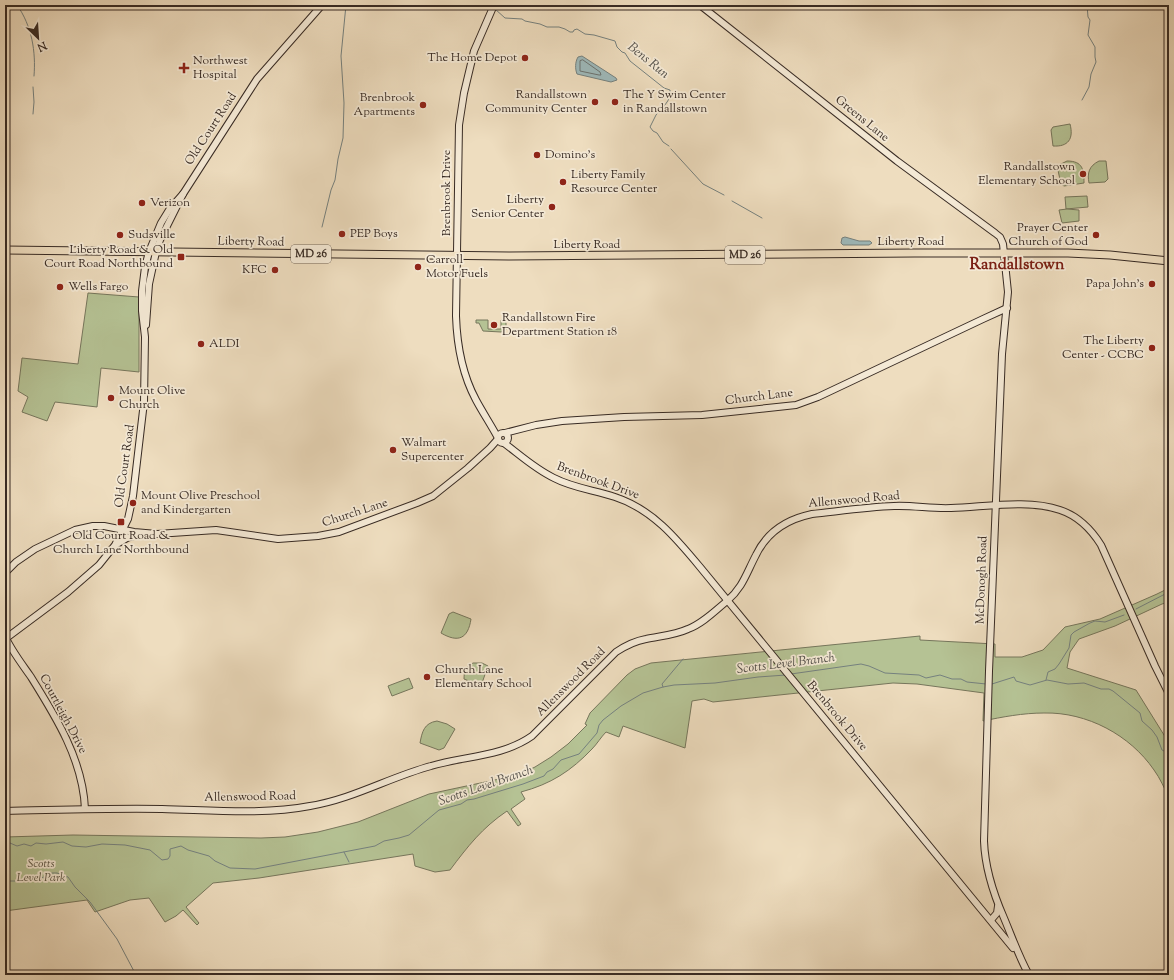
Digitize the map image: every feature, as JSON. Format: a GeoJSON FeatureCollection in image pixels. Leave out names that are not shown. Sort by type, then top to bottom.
{"type":"FeatureCollection","features":[{"type":"Feature","properties":{"kind":"main road","name":"Liberty Road"},"geometry":{"type":"LineString","coordinates":[[5,250],[625,256],[1004,253],[1103,254],[1169,262]]}},
{"type":"Feature","properties":{"kind":"street","name":"Old Court Road"},"geometry":{"type":"LineString","coordinates":[[5,638],[62,596],[94,569],[115,545],[123,530],[131,508],[144,402],[145,337],[142,311],[142,291],[145,267],[152,252],[161,224],[169,210],[183,194],[257,79],[322,5]]}},
{"type":"Feature","properties":{"kind":"street","name":"Greens Lane"},"geometry":{"type":"LineString","coordinates":[[700,5],[900,163],[995,233],[1001,239],[1004,253]]}},
{"type":"Feature","properties":{"kind":"street","name":"Brenbrook Drive"},"geometry":{"type":"LineString","coordinates":[[493,7],[474,51],[467,78],[461,109],[458,147],[456,329],[460,356],[468,385],[480,408],[492,427],[515,451],[534,466],[554,478],[577,487],[616,497],[628,502],[646,512],[675,537],[991,920],[1022,962]]}},
{"type":"Feature","properties":{"kind":"street","name":"McDonogh Road"},"geometry":{"type":"LineString","coordinates":[[1004,253],[1008,292],[1003,347],[988,688],[984,848],[986,865],[998,906],[1028,975]]}},
{"type":"Feature","properties":{"kind":"street","name":"Church Lane"},"geometry":{"type":"LineString","coordinates":[[5,573],[16,562],[35,549],[75,530],[98,526],[144,533],[168,534],[196,530],[216,530],[278,539],[328,535],[429,498],[445,487],[503,438],[518,430],[536,425],[562,421],[702,414],[796,404],[818,397],[1007,308]]}},
{"type":"Feature","properties":{"kind":"street","name":"Allenswood Road"},"geometry":{"type":"LineString","coordinates":[[5,811],[85,809],[265,810],[296,808],[340,799],[404,774],[431,766],[507,750],[532,736],[616,652],[639,641],[689,629],[701,622],[742,585],[762,543],[778,528],[792,520],[812,514],[881,507],[905,506],[934,509],[996,504],[1041,506],[1060,510],[1074,516],[1091,531],[1101,544],[1152,660],[1169,694]]}},
{"type":"Feature","properties":{"kind":"street"},"geometry":{"type":"LineString","coordinates":[[115,545],[127,538],[144,533]]}},
{"type":"Feature","properties":{"kind":"street","name":"Courtleigh Drive"},"geometry":{"type":"LineString","coordinates":[[5,638],[44,698],[74,756],[82,781],[85,809]]}},
{"type":"Feature","properties":{"kind":"street"},"geometry":{"type":"LineString","coordinates":[[991,920],[997,913],[998,906]]}},
{"type":"Feature","properties":{"kind":"green space"},"geometry":{"type":"Polygon","coordinates":[[[1070,124],[1071,134],[1069,141],[1063,145],[1053,146],[1051,130],[1053,127],[1070,124]]]}},
{"type":"Feature","properties":{"kind":"green space"},"geometry":{"type":"Polygon","coordinates":[[[1067,161],[1072,161],[1082,167],[1084,183],[1064,186],[1061,184],[1057,166],[1067,161]]]}},
{"type":"Feature","properties":{"kind":"green space"},"geometry":{"type":"Polygon","coordinates":[[[1099,161],[1106,161],[1108,179],[1105,182],[1089,183],[1088,176],[1090,170],[1093,165],[1099,161]]]}},
{"type":"Feature","properties":{"kind":"green space"},"geometry":{"type":"Polygon","coordinates":[[[1087,196],[1088,207],[1066,209],[1065,197],[1087,196]]]}},
{"type":"Feature","properties":{"kind":"green space"},"geometry":{"type":"Polygon","coordinates":[[[1059,210],[1079,210],[1079,221],[1062,223],[1059,210]]]}},
{"type":"Feature","properties":{"kind":"green space"},"geometry":{"type":"Polygon","coordinates":[[[88,293],[139,297],[139,372],[101,368],[97,407],[55,402],[47,421],[22,412],[28,397],[18,391],[22,358],[78,364],[88,293]]]}},
{"type":"Feature","properties":{"kind":"green space"},"geometry":{"type":"Polygon","coordinates":[[[476,320],[488,320],[488,329],[501,329],[501,320],[504,320],[506,323],[506,330],[501,332],[483,331],[479,323],[476,323],[476,320]]]}},
{"type":"Feature","properties":{"kind":"green space","name":"Scotts Level Park"},"geometry":{"type":"Polygon","coordinates":[[[1169,588],[1169,602],[1115,626],[1079,639],[1070,652],[1067,668],[1136,690],[1169,743],[1169,797],[1156,773],[1144,757],[1120,736],[1106,728],[1091,721],[1076,717],[1044,713],[983,721],[984,693],[917,684],[893,683],[713,702],[704,699],[692,701],[685,748],[623,726],[619,737],[606,732],[584,757],[560,776],[542,785],[521,792],[525,799],[511,809],[521,824],[518,826],[507,811],[498,817],[476,838],[450,870],[435,872],[415,866],[413,854],[259,878],[213,883],[186,907],[199,923],[197,925],[183,910],[165,922],[149,898],[130,900],[95,912],[87,900],[5,911],[5,837],[73,835],[261,838],[285,837],[318,832],[358,822],[429,794],[518,775],[535,767],[568,744],[587,725],[585,724],[590,713],[627,675],[635,669],[651,663],[920,636],[920,640],[995,644],[995,657],[1022,657],[1043,650],[1065,627],[1100,619],[1169,588]]]}},
{"type":"Feature","properties":{"kind":"green space"},"geometry":{"type":"Polygon","coordinates":[[[453,612],[471,619],[470,626],[465,635],[457,638],[452,638],[441,633],[449,614],[453,612]]]}},
{"type":"Feature","properties":{"kind":"green space"},"geometry":{"type":"Polygon","coordinates":[[[473,663],[482,663],[488,666],[482,683],[479,685],[464,679],[466,670],[473,663]]]}},
{"type":"Feature","properties":{"kind":"green space"},"geometry":{"type":"Polygon","coordinates":[[[409,678],[413,688],[392,696],[388,686],[409,678]]]}},
{"type":"Feature","properties":{"kind":"green space"},"geometry":{"type":"Polygon","coordinates":[[[437,721],[447,724],[455,729],[444,748],[439,750],[420,743],[426,726],[437,721]]]}},
{"type":"Feature","properties":{"kind":"water"},"geometry":{"type":"Polygon","coordinates":[[[582,56],[617,80],[611,82],[577,74],[576,61],[578,57],[582,56]]]}},
{"type":"Feature","properties":{"kind":"water"},"geometry":{"type":"Polygon","coordinates":[[[845,237],[859,241],[870,241],[872,243],[869,245],[843,245],[841,243],[842,238],[845,237]]]}},
{"type":"Feature","properties":{"kind":"waterway"},"geometry":{"type":"LineString","coordinates":[[17,5],[26,22],[32,39],[34,76]]}},
{"type":"Feature","properties":{"kind":"waterway"},"geometry":{"type":"LineString","coordinates":[[322,227],[335,180],[343,138],[344,103],[341,56],[346,5]]}},
{"type":"Feature","properties":{"kind":"waterway","name":"Bens Run"},"geometry":{"type":"LineString","coordinates":[[487,5],[491,7]]}},
{"type":"Feature","properties":{"kind":"waterway"},"geometry":{"type":"LineString","coordinates":[[1082,100],[1089,87],[1091,74],[1096,62],[1095,47],[1088,35],[1090,20],[1088,17],[1087,5]]}},
{"type":"Feature","properties":{"kind":"waterway","name":"Bens Run"},"geometry":{"type":"LineString","coordinates":[[495,9],[505,18],[522,19],[547,27],[559,27],[570,32],[577,29],[585,34],[615,41],[617,47],[625,53],[630,61],[664,88],[670,90],[668,101],[656,115],[650,127],[657,133],[663,142],[669,146]]}},
{"type":"Feature","properties":{"kind":"waterway"},"geometry":{"type":"LineString","coordinates":[[33,87],[33,114]]}},
{"type":"Feature","properties":{"kind":"waterway","name":"Bens Run"},"geometry":{"type":"LineString","coordinates":[[671,149],[703,184],[724,195]]}},
{"type":"Feature","properties":{"kind":"waterway","name":"Bens Run"},"geometry":{"type":"LineString","coordinates":[[732,201],[762,218]]}},
{"type":"Feature","properties":{"kind":"waterway"},"geometry":{"type":"LineString","coordinates":[[1136,609],[1169,592]]}},
{"type":"Feature","properties":{"kind":"waterway"},"geometry":{"type":"LineString","coordinates":[[1046,680],[1048,672],[1055,669],[1069,648],[1071,635],[1074,632],[1095,621],[1105,622],[1124,615]]}},
{"type":"Feature","properties":{"kind":"waterway"},"geometry":{"type":"LineString","coordinates":[[663,687],[662,684],[683,659]]}},
{"type":"Feature","properties":{"kind":"waterway","name":"Scotts Level Branch"},"geometry":{"type":"LineString","coordinates":[[791,674],[861,664],[885,673],[919,675],[926,678],[940,675],[952,679],[961,679],[967,682],[986,684]]}},
{"type":"Feature","properties":{"kind":"waterway","name":"Scotts Level Branch"},"geometry":{"type":"LineString","coordinates":[[5,845],[10,843],[17,846],[24,844],[31,846],[36,843],[46,844],[63,842],[72,846],[86,847],[102,844],[125,845],[150,850],[162,860],[168,859],[170,856],[170,849],[181,846],[188,850],[209,856],[215,861],[230,868],[255,869],[375,846],[384,841],[409,835],[439,810],[544,776],[561,760],[579,754],[597,733],[599,725],[603,720],[621,706],[643,693],[674,685],[715,683],[786,675]]}},
{"type":"Feature","properties":{"kind":"waterway","name":"Scotts Level Branch"},"geometry":{"type":"LineString","coordinates":[[992,684],[1014,677],[1016,681],[1030,685],[1047,680],[1068,684],[1084,683],[1101,689],[1109,689],[1140,713],[1142,721],[1157,737],[1162,750],[1169,750]]}},
{"type":"Feature","properties":{"kind":"waterway"},"geometry":{"type":"LineString","coordinates":[[344,852],[349,862]]}},
{"type":"Feature","properties":{"kind":"waterway"},"geometry":{"type":"LineString","coordinates":[[5,881],[33,880],[52,873],[57,873],[68,877],[75,887],[90,902],[117,939],[136,975]]}},
{"type":"Feature","properties":{"kind":"place","name":"The Home Depot"},"geometry":{"type":"Point","coordinates":[525,58]}},
{"type":"Feature","properties":{"kind":"place","name":"Northwest Hospital"},"geometry":{"type":"Point","coordinates":[184,68]}},
{"type":"Feature","properties":{"kind":"place","name":"Randallstown Community Center"},"geometry":{"type":"Point","coordinates":[595,102]}},
{"type":"Feature","properties":{"kind":"place","name":"The Y Swim Center in Randallstown"},"geometry":{"type":"Point","coordinates":[615,102]}},
{"type":"Feature","properties":{"kind":"place","name":"Brenbrook Apartments"},"geometry":{"type":"Point","coordinates":[423,105]}},
{"type":"Feature","properties":{"kind":"place","name":"Domino's"},"geometry":{"type":"Point","coordinates":[537,155]}},
{"type":"Feature","properties":{"kind":"place","name":"Randallstown Elementary School"},"geometry":{"type":"Point","coordinates":[1083,174]}},
{"type":"Feature","properties":{"kind":"place","name":"Liberty Family Resource Center"},"geometry":{"type":"Point","coordinates":[563,182]}},
{"type":"Feature","properties":{"kind":"place","name":"Verizon"},"geometry":{"type":"Point","coordinates":[142,203]}},
{"type":"Feature","properties":{"kind":"place","name":"Liberty Senior Center"},"geometry":{"type":"Point","coordinates":[552,207]}},
{"type":"Feature","properties":{"kind":"place","name":"PEP Boys"},"geometry":{"type":"Point","coordinates":[342,234]}},
{"type":"Feature","properties":{"kind":"place","name":"Sudsville"},"geometry":{"type":"Point","coordinates":[120,235]}},
{"type":"Feature","properties":{"kind":"place","name":"Prayer Center Church of God"},"geometry":{"type":"Point","coordinates":[1096,235]}},
{"type":"Feature","properties":{"kind":"place","name":"Liberty Road & Old Court Road Northbound"},"geometry":{"type":"Point","coordinates":[181,257]}},
{"type":"Feature","properties":{"kind":"place","name":"Carroll Motor Fuels"},"geometry":{"type":"Point","coordinates":[418,267]}},
{"type":"Feature","properties":{"kind":"place","name":"KFC"},"geometry":{"type":"Point","coordinates":[275,270]}},
{"type":"Feature","properties":{"kind":"place","name":"Papa John's"},"geometry":{"type":"Point","coordinates":[1152,284]}},
{"type":"Feature","properties":{"kind":"place","name":"Wells Fargo"},"geometry":{"type":"Point","coordinates":[60,287]}},
{"type":"Feature","properties":{"kind":"place","name":"Randallstown Fire Department Station 18"},"geometry":{"type":"Point","coordinates":[494,325]}},
{"type":"Feature","properties":{"kind":"place","name":"ALDI"},"geometry":{"type":"Point","coordinates":[201,344]}},
{"type":"Feature","properties":{"kind":"place","name":"The Liberty Center - CCBC"},"geometry":{"type":"Point","coordinates":[1152,348]}},
{"type":"Feature","properties":{"kind":"place","name":"Mount Olive Church"},"geometry":{"type":"Point","coordinates":[111,398]}},
{"type":"Feature","properties":{"kind":"place","name":"Walmart Supercenter"},"geometry":{"type":"Point","coordinates":[393,450]}},
{"type":"Feature","properties":{"kind":"place","name":"Mount Olive Preschool and Kindergarten"},"geometry":{"type":"Point","coordinates":[133,503]}},
{"type":"Feature","properties":{"kind":"place","name":"Old Court Road & Church Lane Northbound"},"geometry":{"type":"Point","coordinates":[121,522]}},
{"type":"Feature","properties":{"kind":"place","name":"Church Lane Elementary School"},"geometry":{"type":"Point","coordinates":[427,677]}},
{"type":"Feature","properties":{"kind":"district","name":"Randallstown"},"geometry":{"type":"Point","coordinates":[1017,265]}}]}
